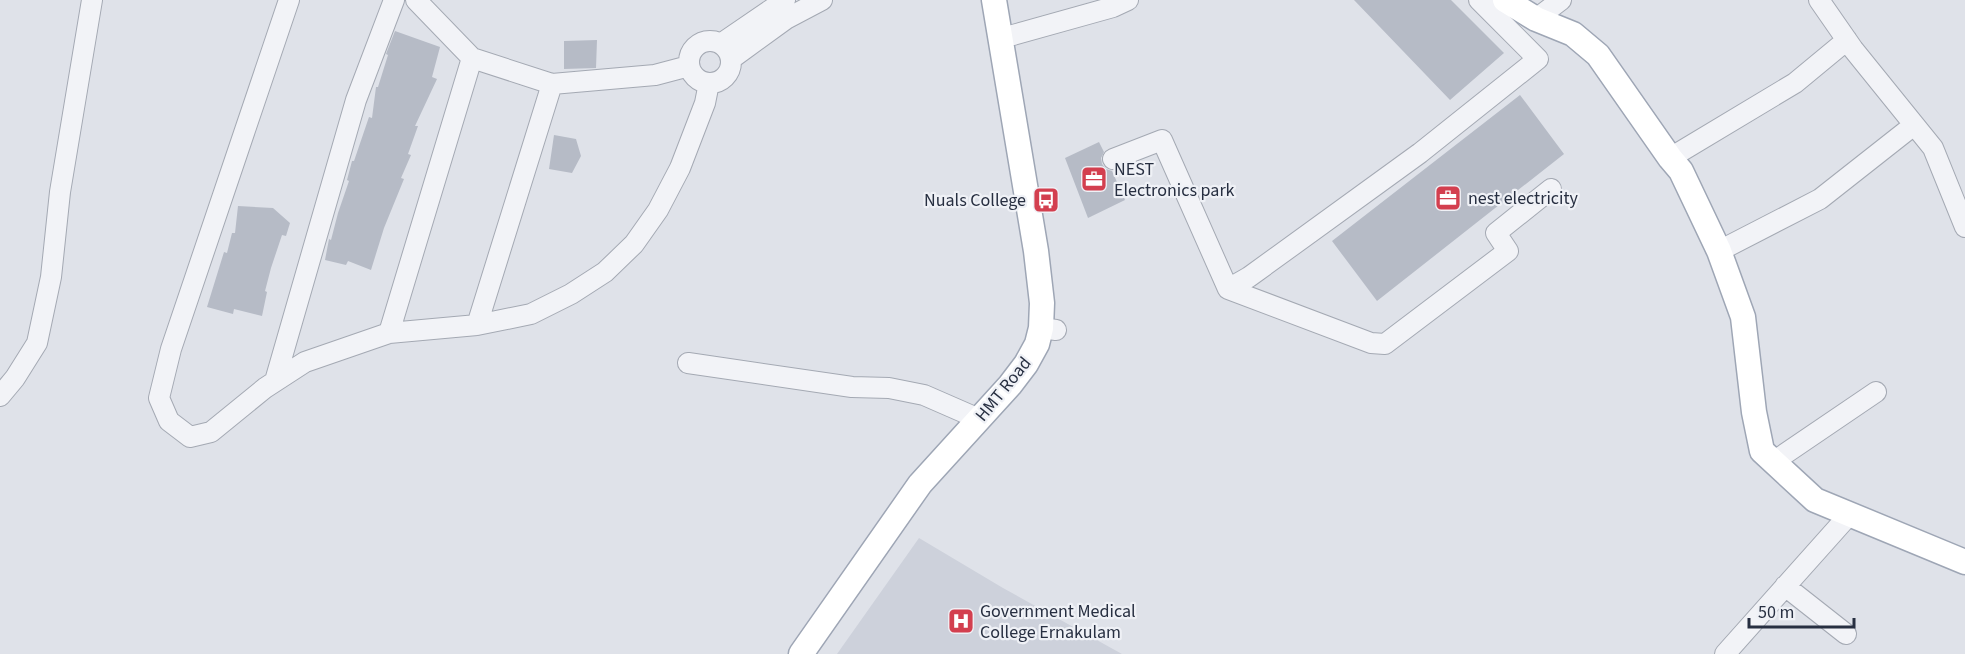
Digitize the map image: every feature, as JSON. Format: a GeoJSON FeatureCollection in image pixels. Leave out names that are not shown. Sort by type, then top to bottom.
{"type":"FeatureCollection","features":[{"type":"Feature","properties":{"kind":"main road","name":"HMT Road"},"geometry":{"type":"LineString","coordinates":[[994,0],[1036,251],[1042,303],[1049,329]]}},
{"type":"Feature","properties":{"kind":"main road","name":"HMT Road"},"geometry":{"type":"LineString","coordinates":[[820,654],[890,550],[933,492],[1035,377],[1049,354],[1053,278],[1021,102],[1009,0]]}},
{"type":"Feature","properties":{"kind":"main road"},"geometry":{"type":"LineString","coordinates":[[1505,0],[1536,19],[1574,34],[1598,55],[1681,171],[1719,251],[1743,317],[1754,412],[1762,451],[1815,500],[1965,562]]}},
{"type":"Feature","properties":{"kind":"main road","name":"HMT Road"},"geometry":{"type":"LineString","coordinates":[[801,654],[920,484],[1026,364],[1049,329]]}},
{"type":"Feature","properties":{"kind":"street"},"geometry":{"type":"LineString","coordinates":[[0,396],[15,378],[36,343],[51,277],[60,192],[92,0]]}},
{"type":"Feature","properties":{"kind":"street"},"geometry":{"type":"LineString","coordinates":[[289,0],[171,349],[159,398],[169,421],[190,436],[211,432],[275,381],[304,362],[389,333],[477,325],[531,314],[571,294],[605,272],[634,244],[658,210],[680,168],[705,103],[709,83]]}},
{"type":"Feature","properties":{"kind":"street"},"geometry":{"type":"LineString","coordinates":[[275,381],[356,100],[394,0]]}},
{"type":"Feature","properties":{"kind":"street"},"geometry":{"type":"LineString","coordinates":[[416,0],[471,58],[552,84],[655,75],[689,66]]}},
{"type":"Feature","properties":{"kind":"street"},"geometry":{"type":"LineString","coordinates":[[726,51],[785,0]]}},
{"type":"Feature","properties":{"kind":"street"},"geometry":{"type":"LineString","coordinates":[[726,51],[822,0]]}},
{"type":"Feature","properties":{"kind":"street"},"geometry":{"type":"LineString","coordinates":[[1013,35],[1113,7],[1128,0]]}},
{"type":"Feature","properties":{"kind":"street"},"geometry":{"type":"LineString","coordinates":[[1228,289],[1249,277],[1419,153],[1538,59],[1479,0]]}},
{"type":"Feature","properties":{"kind":"street"},"geometry":{"type":"LineString","coordinates":[[1536,19],[1561,0]]}},
{"type":"Feature","properties":{"kind":"street"},"geometry":{"type":"LineString","coordinates":[[1819,0],[1846,40],[1933,148],[1965,227]]}},
{"type":"Feature","properties":{"kind":"street"},"geometry":{"type":"LineString","coordinates":[[708,40],[726,51],[731,68],[723,79],[709,83],[696,78],[689,66],[689,59],[695,46],[708,40]]}},
{"type":"Feature","properties":{"kind":"street"},"geometry":{"type":"LineString","coordinates":[[1670,158],[1795,82],[1846,40]]}},
{"type":"Feature","properties":{"kind":"street"},"geometry":{"type":"LineString","coordinates":[[389,333],[471,58]]}},
{"type":"Feature","properties":{"kind":"street"},"geometry":{"type":"LineString","coordinates":[[477,325],[552,84]]}},
{"type":"Feature","properties":{"kind":"street"},"geometry":{"type":"LineString","coordinates":[[1719,251],[1820,198],[1914,125]]}},
{"type":"Feature","properties":{"kind":"street"},"geometry":{"type":"LineString","coordinates":[[1113,159],[1162,140],[1228,289],[1371,343],[1385,344],[1508,251],[1496,233],[1551,189]]}},
{"type":"Feature","properties":{"kind":"street"},"geometry":{"type":"LineString","coordinates":[[688,363],[852,387],[890,388],[924,395],[979,419]]}},
{"type":"Feature","properties":{"kind":"street"},"geometry":{"type":"LineString","coordinates":[[1773,462],[1876,392]]}},
{"type":"Feature","properties":{"kind":"street"},"geometry":{"type":"LineString","coordinates":[[1725,654],[1849,515]]}},
{"type":"Feature","properties":{"kind":"street"},"geometry":{"type":"LineString","coordinates":[[1785,586],[1846,634]]}},
{"type":"Feature","properties":{"kind":"shaded area","name":"Government Medical College Ernakulam"},"geometry":{"type":"Polygon","coordinates":[[[919,538],[1003,588],[1122,654],[837,654],[919,538]]]}},
{"type":"Feature","properties":{"kind":"building"},"geometry":{"type":"Polygon","coordinates":[[[1354,0],[1451,0],[1504,53],[1450,100],[1354,0]]]}},
{"type":"Feature","properties":{"kind":"building"},"geometry":{"type":"Polygon","coordinates":[[[395,31],[440,47],[432,77],[437,79],[415,126],[418,126],[408,154],[411,155],[401,178],[404,179],[384,228],[371,270],[348,261],[346,265],[325,260],[329,239],[331,240],[349,181],[347,180],[352,161],[354,161],[369,117],[372,118],[376,87],[378,87],[388,55],[386,54],[395,31]]]}},
{"type":"Feature","properties":{"kind":"building"},"geometry":{"type":"Polygon","coordinates":[[[597,40],[596,68],[564,69],[564,41],[597,40]]]}},
{"type":"Feature","properties":{"kind":"building","name":"nest electricity"},"geometry":{"type":"Polygon","coordinates":[[[1520,95],[1564,154],[1377,301],[1332,241],[1520,95]]]}},
{"type":"Feature","properties":{"kind":"building"},"geometry":{"type":"Polygon","coordinates":[[[554,135],[576,139],[581,156],[572,173],[549,169],[554,135]]]}},
{"type":"Feature","properties":{"kind":"building","name":"NEST Electronics park"},"geometry":{"type":"Polygon","coordinates":[[[1099,142],[1104,152],[1101,158],[1102,164],[1106,169],[1112,171],[1125,200],[1088,218],[1065,158],[1099,142]]]}},
{"type":"Feature","properties":{"kind":"building"},"geometry":{"type":"Polygon","coordinates":[[[238,206],[273,208],[290,223],[286,236],[282,235],[271,268],[262,316],[234,309],[233,314],[207,307],[224,252],[227,253],[232,233],[235,233],[238,206]]]}},
{"type":"Feature","properties":{"kind":"place","name":"NEST Electronics park"},"geometry":{"type":"Point","coordinates":[1094,179]}},
{"type":"Feature","properties":{"kind":"place","name":"nest electricity"},"geometry":{"type":"Point","coordinates":[1448,198]}},
{"type":"Feature","properties":{"kind":"place","name":"Nuals College"},"geometry":{"type":"Point","coordinates":[1046,200]}},
{"type":"Feature","properties":{"kind":"place","name":"Government Medical College Ernakulam"},"geometry":{"type":"Point","coordinates":[961,621]}}]}
